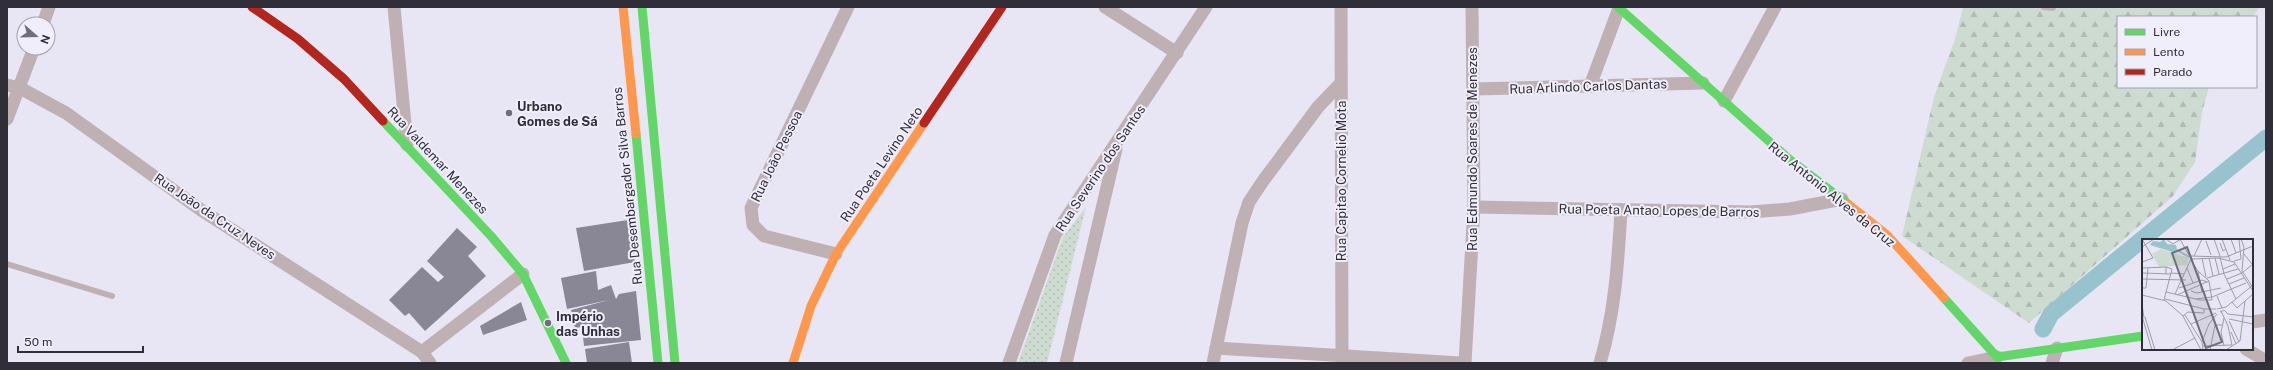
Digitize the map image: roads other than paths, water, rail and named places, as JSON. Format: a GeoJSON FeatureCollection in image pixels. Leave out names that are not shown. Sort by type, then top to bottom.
{"type":"FeatureCollection","features":[{"type":"Feature","properties":{"kind":"main road","name":"Rua Valdemar Menezes"},"geometry":{"type":"LineString","coordinates":[[252,7],[317,55],[344,79],[491,236],[522,274],[566,363]]}},
{"type":"Feature","properties":{"kind":"main road","name":"Rua Desembargador Silva Barros"},"geometry":{"type":"LineString","coordinates":[[623,7],[635,148],[658,363]]}},
{"type":"Feature","properties":{"kind":"main road","name":"Rua Poeta Levino Neto"},"geometry":{"type":"LineString","coordinates":[[793,363],[812,306],[836,254],[1002,7]]}},
{"type":"Feature","properties":{"kind":"main road","name":"Rua Antonio Alves da Cruz"},"geometry":{"type":"LineString","coordinates":[[1619,7],[1789,159],[1887,235],[1997,357]]}},
{"type":"Feature","properties":{"kind":"main road"},"geometry":{"type":"LineString","coordinates":[[623,18],[642,11],[675,363]]}},
{"type":"Feature","properties":{"kind":"main road"},"geometry":{"type":"LineString","coordinates":[[635,148],[654,146]]}},
{"type":"Feature","properties":{"kind":"main road"},"geometry":{"type":"LineString","coordinates":[[645,235],[663,232]]}},
{"type":"Feature","properties":{"kind":"main road"},"geometry":{"type":"LineString","coordinates":[[649,276],[667,273]]}},
{"type":"Feature","properties":{"kind":"main road"},"geometry":{"type":"LineString","coordinates":[[1997,357],[2017,354],[2054,354],[2142,336]]}},
{"type":"Feature","properties":{"kind":"main road","name":"Rua Poeta Levino Neto"},"geometry":{"type":"LineString","coordinates":[[784,363],[799,343]]}},
{"type":"Feature","properties":{"kind":"street"},"geometry":{"type":"LineString","coordinates":[[394,7],[407,145]]}},
{"type":"Feature","properties":{"kind":"street","name":"Rua João Pessoa"},"geometry":{"type":"LineString","coordinates":[[836,254],[764,236],[753,224],[751,208],[848,7]]}},
{"type":"Feature","properties":{"kind":"street"},"geometry":{"type":"LineString","coordinates":[[1106,7],[1177,53]]}},
{"type":"Feature","properties":{"kind":"street","name":"Rua Severino dos Santos"},"geometry":{"type":"LineString","coordinates":[[1009,363],[1055,235],[1177,53],[1206,7]]}},
{"type":"Feature","properties":{"kind":"street","name":"Rua Capitao Cornelio Mota"},"geometry":{"type":"LineString","coordinates":[[1342,7],[1340,84],[1346,359]]}},
{"type":"Feature","properties":{"kind":"street","name":"Rua Edmundo Soares de Menezes"},"geometry":{"type":"LineString","coordinates":[[1464,363],[1474,207],[1472,7]]}},
{"type":"Feature","properties":{"kind":"street"},"geometry":{"type":"LineString","coordinates":[[1590,86],[1619,7]]}},
{"type":"Feature","properties":{"kind":"street"},"geometry":{"type":"LineString","coordinates":[[1724,101],[1775,7]]}},
{"type":"Feature","properties":{"kind":"street"},"geometry":{"type":"LineString","coordinates":[[7,119],[13,87],[30,56]]}},
{"type":"Feature","properties":{"kind":"street","name":"Rua Arlindo Carlos Dantas"},"geometry":{"type":"LineString","coordinates":[[1474,89],[1703,83]]}},
{"type":"Feature","properties":{"kind":"street"},"geometry":{"type":"LineString","coordinates":[[1213,363],[1242,223],[1248,202],[1318,107],[1340,84]]}},
{"type":"Feature","properties":{"kind":"street","name":"Rua João da Cruz Neves"},"geometry":{"type":"LineString","coordinates":[[13,87],[66,113],[201,210],[422,352]]}},
{"type":"Feature","properties":{"kind":"street"},"geometry":{"type":"LineString","coordinates":[[1066,363],[1118,140]]}},
{"type":"Feature","properties":{"kind":"street","name":"Rua Poeta Antao Lopes de Barros"},"geometry":{"type":"LineString","coordinates":[[1474,207],[1621,211],[1750,212],[1790,209],[1842,199]]}},
{"type":"Feature","properties":{"kind":"street"},"geometry":{"type":"LineString","coordinates":[[1600,363],[1607,340],[1616,281],[1621,211]]}},
{"type":"Feature","properties":{"kind":"street"},"geometry":{"type":"LineString","coordinates":[[430,363],[422,352],[522,274]]}},
{"type":"Feature","properties":{"kind":"street"},"geometry":{"type":"LineString","coordinates":[[2253,322],[2266,320]]}},
{"type":"Feature","properties":{"kind":"street"},"geometry":{"type":"LineString","coordinates":[[1216,348],[1346,359],[1460,363]]}},
{"type":"Feature","properties":{"kind":"street"},"geometry":{"type":"LineString","coordinates":[[2248,350],[2266,361]]}},
{"type":"Feature","properties":{"kind":"street"},"geometry":{"type":"LineString","coordinates":[[1968,363],[1981,362],[1997,357]]}},
{"type":"Feature","properties":{"kind":"lane"},"geometry":{"type":"LineString","coordinates":[[2044,7],[2053,8]]}},
{"type":"Feature","properties":{"kind":"lane"},"geometry":{"type":"LineString","coordinates":[[7,264],[112,296]]}},
{"type":"Feature","properties":{"kind":"waterway"},"geometry":{"type":"LineString","coordinates":[[2143,239],[2266,138]]}},
{"type":"Feature","properties":{"kind":"waterway"},"geometry":{"type":"LineString","coordinates":[[2043,329],[2051,314],[2142,240]]}},
{"type":"Feature","properties":{"kind":"place","name":"Urbano Gomes de Sá"},"geometry":{"type":"Point","coordinates":[509,113]}},
{"type":"Feature","properties":{"kind":"place","name":"Império das Unhas"},"geometry":{"type":"Point","coordinates":[548,323]}}]}
